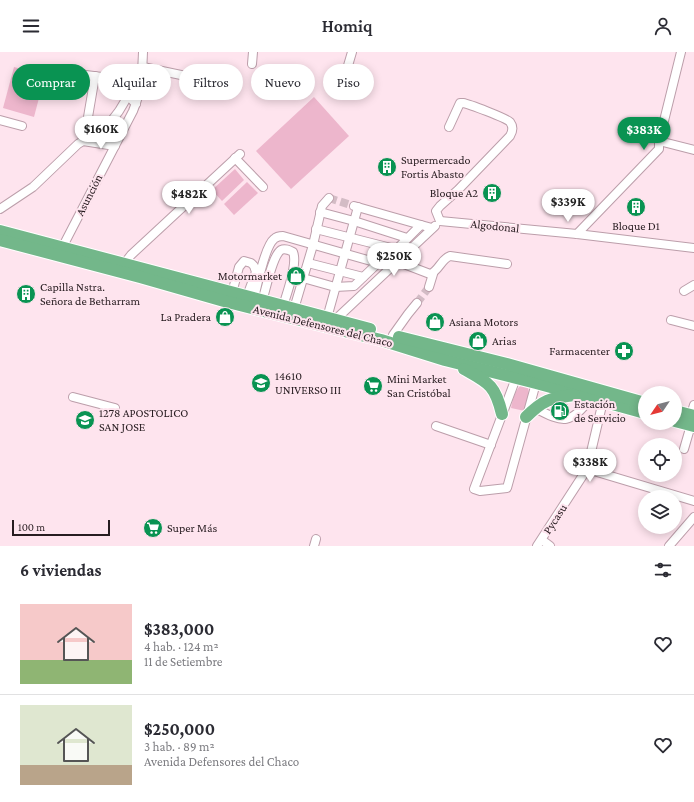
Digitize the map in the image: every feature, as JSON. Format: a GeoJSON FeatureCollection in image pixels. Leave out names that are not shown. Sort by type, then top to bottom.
{"type":"FeatureCollection","features":[{"type":"Feature","properties":{"kind":"highway","name":"Avenida Defensores del Chaco"},"geometry":{"type":"LineString","coordinates":[[0,232],[232,293],[248,301],[449,361],[516,378],[536,377],[579,395],[638,411]]}},
{"type":"Feature","properties":{"kind":"highway","name":"Avenida Defensores del Chaco"},"geometry":{"type":"LineString","coordinates":[[0,240],[140,277],[248,301],[292,308],[536,377],[638,401]]}},
{"type":"Feature","properties":{"kind":"highway"},"geometry":{"type":"LineString","coordinates":[[184,280],[193,287],[291,312],[292,308]]}},
{"type":"Feature","properties":{"kind":"highway"},"geometry":{"type":"LineString","coordinates":[[449,361],[491,386],[498,398],[502,414]]}},
{"type":"Feature","properties":{"kind":"highway"},"geometry":{"type":"LineString","coordinates":[[536,377],[638,405]]}},
{"type":"Feature","properties":{"kind":"highway"},"geometry":{"type":"LineString","coordinates":[[526,417],[535,408],[546,401],[579,395]]}},
{"type":"Feature","properties":{"kind":"highway"},"geometry":{"type":"LineString","coordinates":[[682,413],[693,417]]}},
{"type":"Feature","properties":{"kind":"highway"},"geometry":{"type":"LineString","coordinates":[[682,419],[693,417]]}},
{"type":"Feature","properties":{"kind":"street","name":"Asunción"},"geometry":{"type":"LineString","coordinates":[[142,64],[143,52]]}},
{"type":"Feature","properties":{"kind":"street"},"geometry":{"type":"LineString","coordinates":[[252,64],[253,52]]}},
{"type":"Feature","properties":{"kind":"street"},"geometry":{"type":"LineString","coordinates":[[348,64],[352,52]]}},
{"type":"Feature","properties":{"kind":"street"},"geometry":{"type":"LineString","coordinates":[[577,234],[659,149],[659,142],[681,52]]}},
{"type":"Feature","properties":{"kind":"street"},"geometry":{"type":"LineString","coordinates":[[90,75],[98,76]]}},
{"type":"Feature","properties":{"kind":"street"},"geometry":{"type":"LineString","coordinates":[[88,117],[95,76]]}},
{"type":"Feature","properties":{"kind":"street"},"geometry":{"type":"LineString","coordinates":[[103,132],[120,111],[126,100]]}},
{"type":"Feature","properties":{"kind":"street"},"geometry":{"type":"LineString","coordinates":[[132,100],[136,104]]}},
{"type":"Feature","properties":{"kind":"street","name":"Asunción"},"geometry":{"type":"LineString","coordinates":[[62,248],[138,100]]}},
{"type":"Feature","properties":{"kind":"street"},"geometry":{"type":"LineString","coordinates":[[331,319],[440,221],[436,211],[440,206],[458,190],[510,136],[512,132],[512,127],[508,120],[463,103],[460,103],[449,127]]}},
{"type":"Feature","properties":{"kind":"street"},"geometry":{"type":"LineString","coordinates":[[0,120],[22,126]]}},
{"type":"Feature","properties":{"kind":"street"},"geometry":{"type":"LineString","coordinates":[[0,209],[33,187],[83,141],[114,146]]}},
{"type":"Feature","properties":{"kind":"street"},"geometry":{"type":"LineString","coordinates":[[659,142],[694,150]]}},
{"type":"Feature","properties":{"kind":"street"},"geometry":{"type":"LineString","coordinates":[[124,264],[131,255],[238,156],[263,188]]}},
{"type":"Feature","properties":{"kind":"street"},"geometry":{"type":"LineString","coordinates":[[292,308],[308,263],[322,206],[329,198]]}},
{"type":"Feature","properties":{"kind":"street"},"geometry":{"type":"LineString","coordinates":[[331,319],[335,287],[354,221],[356,206],[432,228]]}},
{"type":"Feature","properties":{"kind":"street"},"geometry":{"type":"LineString","coordinates":[[320,212],[407,238]]}},
{"type":"Feature","properties":{"kind":"street","name":"Algodonal"},"geometry":{"type":"LineString","coordinates":[[440,221],[577,234],[694,248]]}},
{"type":"Feature","properties":{"kind":"street"},"geometry":{"type":"LineString","coordinates":[[303,278],[335,287],[354,286],[421,225]]}},
{"type":"Feature","properties":{"kind":"street"},"geometry":{"type":"LineString","coordinates":[[316,229],[396,249]]}},
{"type":"Feature","properties":{"kind":"street"},"geometry":{"type":"LineString","coordinates":[[248,301],[259,279],[266,251],[272,239],[282,236],[378,263]]}},
{"type":"Feature","properties":{"kind":"street"},"geometry":{"type":"LineString","coordinates":[[248,301],[268,282],[275,259],[279,252],[286,249],[293,252],[295,257],[289,286],[292,308]]}},
{"type":"Feature","properties":{"kind":"street"},"geometry":{"type":"LineString","coordinates":[[429,287],[433,274],[446,258],[450,256],[507,264]]}},
{"type":"Feature","properties":{"kind":"street"},"geometry":{"type":"LineString","coordinates":[[232,293],[239,266],[246,261],[254,266],[256,272],[248,301]]}},
{"type":"Feature","properties":{"kind":"street"},"geometry":{"type":"LineString","coordinates":[[396,261],[433,274]]}},
{"type":"Feature","properties":{"kind":"street"},"geometry":{"type":"LineString","coordinates":[[308,263],[363,277]]}},
{"type":"Feature","properties":{"kind":"street"},"geometry":{"type":"LineString","coordinates":[[259,279],[268,282]]}},
{"type":"Feature","properties":{"kind":"street"},"geometry":{"type":"LineString","coordinates":[[684,291],[694,285]]}},
{"type":"Feature","properties":{"kind":"street"},"geometry":{"type":"LineString","coordinates":[[393,336],[417,303]]}},
{"type":"Feature","properties":{"kind":"street"},"geometry":{"type":"LineString","coordinates":[[671,320],[694,326]]}},
{"type":"Feature","properties":{"kind":"street"},"geometry":{"type":"LineString","coordinates":[[516,378],[474,489],[480,491],[507,488],[536,377]]}},
{"type":"Feature","properties":{"kind":"street"},"geometry":{"type":"LineString","coordinates":[[73,397],[115,408]]}},
{"type":"Feature","properties":{"kind":"street"},"geometry":{"type":"LineString","coordinates":[[535,408],[554,417],[568,418],[576,416],[597,400]]}},
{"type":"Feature","properties":{"kind":"street","name":"Pycasu"},"geometry":{"type":"LineString","coordinates":[[540,543],[587,470],[597,400]]}},
{"type":"Feature","properties":{"kind":"street"},"geometry":{"type":"LineString","coordinates":[[684,449],[693,417]]}},
{"type":"Feature","properties":{"kind":"street"},"geometry":{"type":"LineString","coordinates":[[436,426],[491,444]]}},
{"type":"Feature","properties":{"kind":"street"},"geometry":{"type":"LineString","coordinates":[[587,470],[694,501]]}},
{"type":"Feature","properties":{"kind":"street"},"geometry":{"type":"LineString","coordinates":[[668,546],[694,517]]}},
{"type":"Feature","properties":{"kind":"street"},"geometry":{"type":"LineString","coordinates":[[540,543],[550,546]]}},
{"type":"Feature","properties":{"kind":"shaded area"},"geometry":{"type":"Polygon","coordinates":[[[12,74],[12,100],[38,100],[34,117],[3,108],[12,74]]]}},
{"type":"Feature","properties":{"kind":"shaded area"},"geometry":{"type":"Polygon","coordinates":[[[315,98],[349,136],[291,189],[256,151],[311,100],[315,100],[315,98]]]}},
{"type":"Feature","properties":{"kind":"shaded area"},"geometry":{"type":"Polygon","coordinates":[[[235,169],[244,180],[222,201],[212,190],[235,169]]]}},
{"type":"Feature","properties":{"kind":"shaded area"},"geometry":{"type":"Polygon","coordinates":[[[247,182],[258,193],[234,215],[224,204],[247,182]]]}},
{"type":"Feature","properties":{"kind":"shaded area"},"geometry":{"type":"Polygon","coordinates":[[[524,383],[528,386],[529,396],[525,411],[511,408],[516,391],[524,383]]]}},
{"type":"Feature","properties":{"kind":"tunnel"},"geometry":{"type":"LineString","coordinates":[[329,198],[354,206]]}},
{"type":"Feature","properties":{"kind":"tunnel"},"geometry":{"type":"LineString","coordinates":[[417,303],[429,287]]}},
{"type":"Feature","properties":{"kind":"place","name":"Supermercado Fortis Abasto"},"geometry":{"type":"Point","coordinates":[387,167]}},
{"type":"Feature","properties":{"kind":"place","name":"Bloque A2"},"geometry":{"type":"Point","coordinates":[492,193]}},
{"type":"Feature","properties":{"kind":"place","name":"Bloque D1"},"geometry":{"type":"Point","coordinates":[636,207]}},
{"type":"Feature","properties":{"kind":"place","name":"Motormarket"},"geometry":{"type":"Point","coordinates":[296,276]}},
{"type":"Feature","properties":{"kind":"place","name":"Capilla Nstra. Señora de Betharram"},"geometry":{"type":"Point","coordinates":[26,294]}},
{"type":"Feature","properties":{"kind":"place","name":"La Pradera"},"geometry":{"type":"Point","coordinates":[225,317]}},
{"type":"Feature","properties":{"kind":"place","name":"Asiana Motors"},"geometry":{"type":"Point","coordinates":[435,322]}},
{"type":"Feature","properties":{"kind":"place","name":"Arias"},"geometry":{"type":"Point","coordinates":[478,341]}},
{"type":"Feature","properties":{"kind":"place","name":"Farmacenter"},"geometry":{"type":"Point","coordinates":[624,351]}},
{"type":"Feature","properties":{"kind":"place","name":"14610 UNIVERSO III"},"geometry":{"type":"Point","coordinates":[261,383]}},
{"type":"Feature","properties":{"kind":"place","name":"Mini Market San Cristóbal"},"geometry":{"type":"Point","coordinates":[373,386]}},
{"type":"Feature","properties":{"kind":"place","name":"Estación de Servicio"},"geometry":{"type":"Point","coordinates":[560,411]}},
{"type":"Feature","properties":{"kind":"place","name":"1278 APOSTOLICO SAN JOSE"},"geometry":{"type":"Point","coordinates":[85,420]}},
{"type":"Feature","properties":{"kind":"place","name":"Super Más"},"geometry":{"type":"Point","coordinates":[153,528]}}]}
